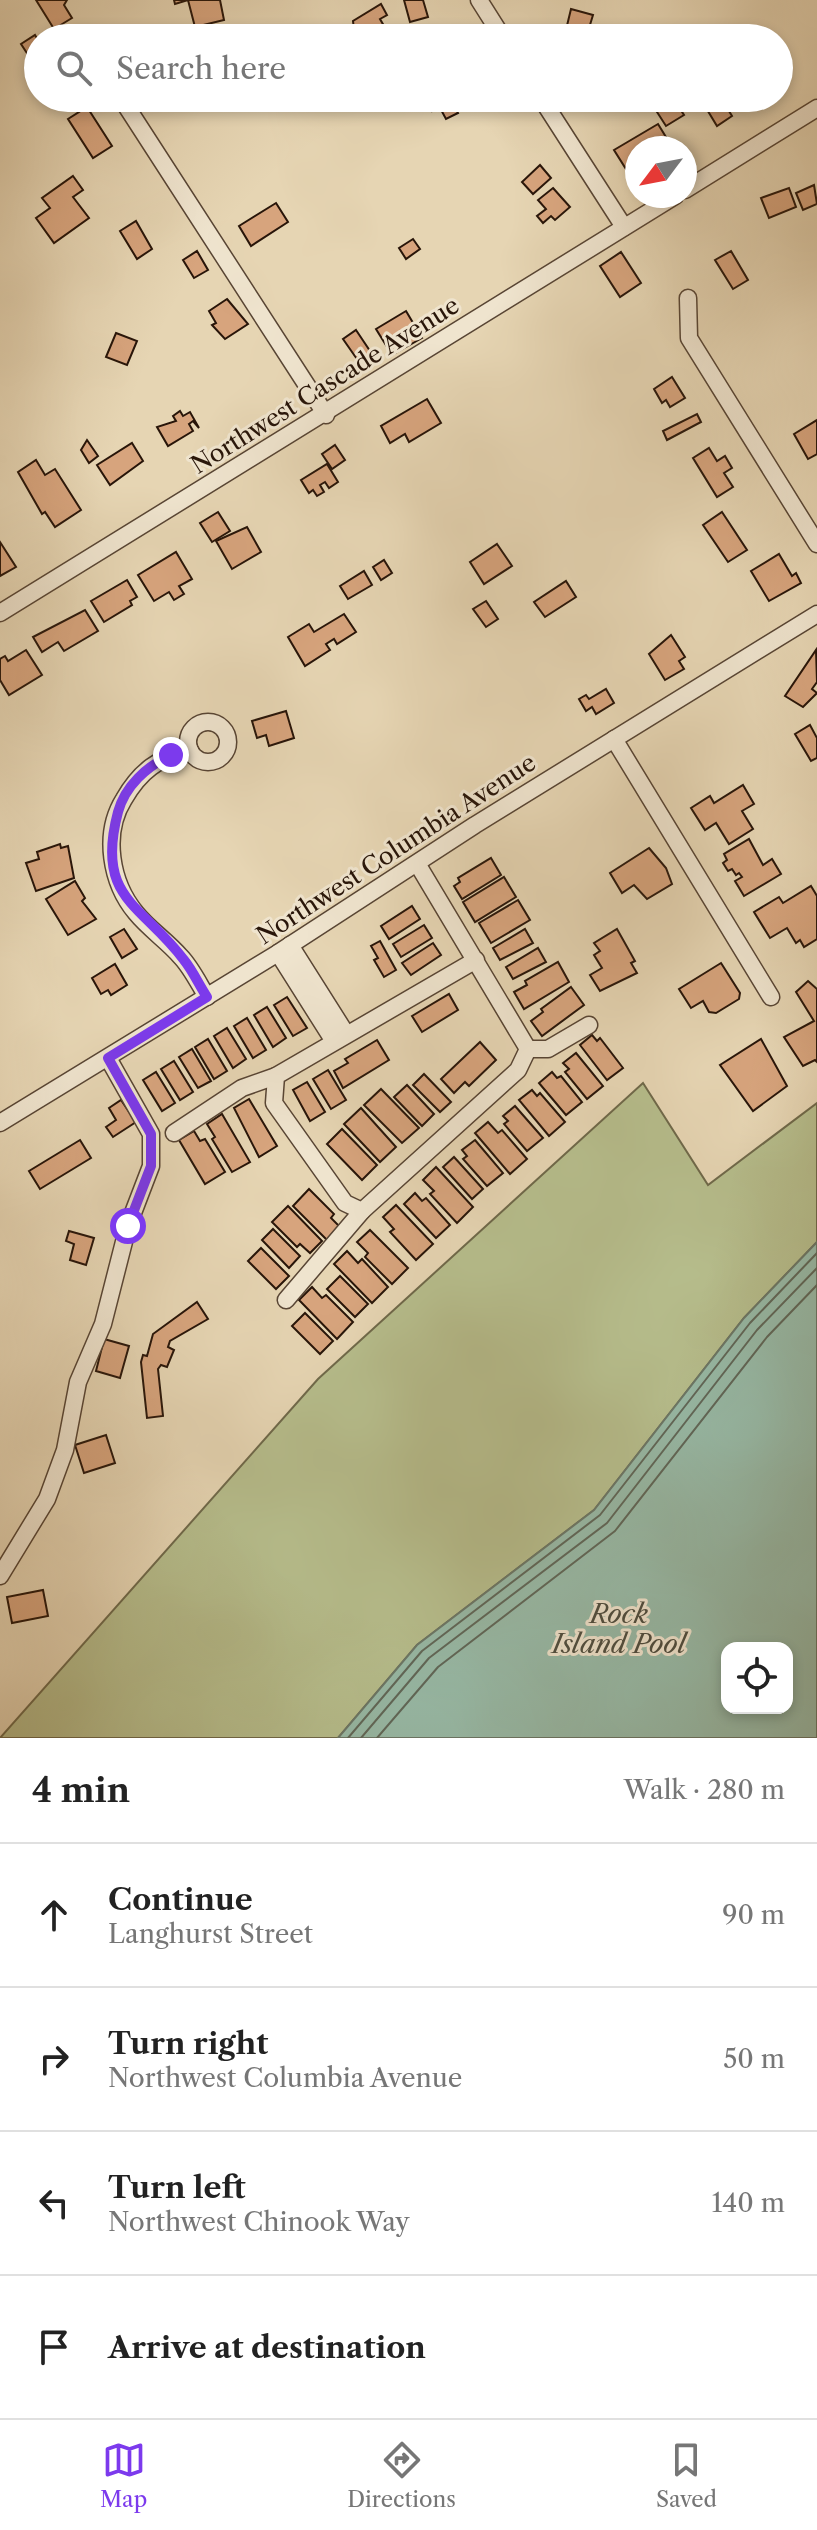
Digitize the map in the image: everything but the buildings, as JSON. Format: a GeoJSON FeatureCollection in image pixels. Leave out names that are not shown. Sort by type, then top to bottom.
{"type":"FeatureCollection","features":[{"type":"Feature","properties":{"kind":"street"},"geometry":{"type":"LineString","coordinates":[[479,0],[494,24]]}},
{"type":"Feature","properties":{"kind":"street"},"geometry":{"type":"LineString","coordinates":[[130,112],[326,415]]}},
{"type":"Feature","properties":{"kind":"street"},"geometry":{"type":"LineString","coordinates":[[550,112],[624,227]]}},
{"type":"Feature","properties":{"kind":"street"},"geometry":{"type":"LineString","coordinates":[[697,183],[815,114]]}},
{"type":"Feature","properties":{"kind":"street","name":"Northwest Cascade Avenue"},"geometry":{"type":"LineString","coordinates":[[0,613],[326,415],[655,208]]}},
{"type":"Feature","properties":{"kind":"street"},"geometry":{"type":"LineString","coordinates":[[688,298],[689,338],[817,544]]}},
{"type":"Feature","properties":{"kind":"street","name":"Northwest Columbia Avenue"},"geometry":{"type":"LineString","coordinates":[[0,1123],[207,997],[817,614]]}},
{"type":"Feature","properties":{"kind":"street"},"geometry":{"type":"LineString","coordinates":[[614,739],[771,997]]}},
{"type":"Feature","properties":{"kind":"street"},"geometry":{"type":"LineString","coordinates":[[190,750],[154,762],[135,780],[119,806],[112,832],[112,856],[118,885],[136,913],[183,958],[207,997]]}},
{"type":"Feature","properties":{"kind":"street"},"geometry":{"type":"LineString","coordinates":[[418,865],[528,1049]]}},
{"type":"Feature","properties":{"kind":"street"},"geometry":{"type":"LineString","coordinates":[[284,949],[339,1036]]}},
{"type":"Feature","properties":{"kind":"street"},"geometry":{"type":"LineString","coordinates":[[174,1133],[242,1088],[276,1076],[339,1036],[476,960]]}},
{"type":"Feature","properties":{"kind":"street"},"geometry":{"type":"LineString","coordinates":[[528,1049],[548,1049],[589,1025]]}},
{"type":"Feature","properties":{"kind":"street"},"geometry":{"type":"LineString","coordinates":[[286,1300],[362,1211],[518,1070],[528,1049]]}},
{"type":"Feature","properties":{"kind":"street"},"geometry":{"type":"LineString","coordinates":[[0,1576],[47,1499],[65,1450],[78,1382],[103,1324],[128,1226],[151,1166],[151,1134],[108,1058]]}},
{"type":"Feature","properties":{"kind":"street"},"geometry":{"type":"LineString","coordinates":[[276,1076],[274,1103],[345,1203],[362,1211]]}},
{"type":"Feature","properties":{"kind":"shaded area"},"geometry":{"type":"Polygon","coordinates":[[[643,1083],[708,1185],[817,1103],[817,1242],[744,1318],[594,1510],[417,1645],[338,1738],[0,1738],[318,1379],[643,1083]]]}},
{"type":"Feature","properties":{"kind":"water","name":"Rock Island Pool"},"geometry":{"type":"Polygon","coordinates":[[[817,1242],[817,1738],[338,1738],[417,1645],[594,1510],[744,1318],[817,1242]]]}},
{"type":"Feature","properties":{"kind":"route"},"geometry":{"type":"LineString","coordinates":[[128,1226],[151,1166],[151,1134],[108,1058],[207,997],[183,958],[136,913],[118,885],[112,856],[112,832],[119,806],[135,780],[154,762],[171,755]]}}]}
